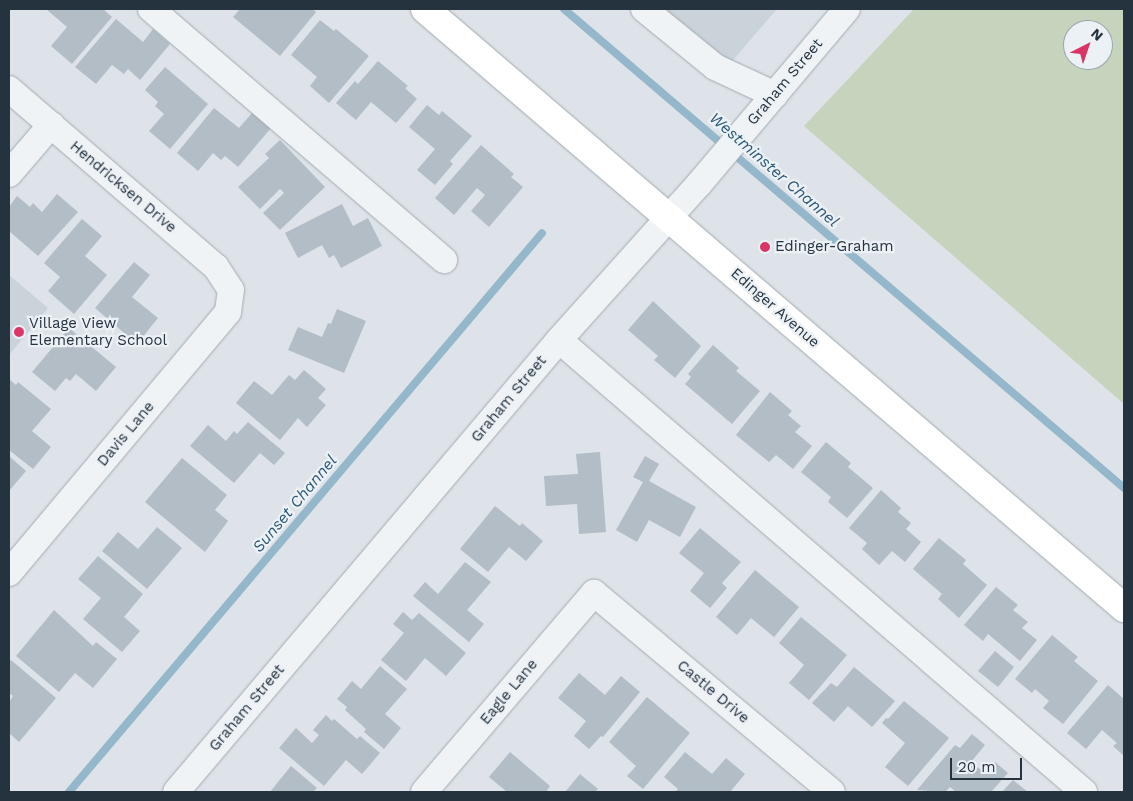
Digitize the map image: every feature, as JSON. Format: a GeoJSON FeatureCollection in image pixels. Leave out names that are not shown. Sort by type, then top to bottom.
{"type":"FeatureCollection","features":[{"type":"Feature","properties":{"kind":"main road","name":"Edinger Avenue"},"geometry":{"type":"LineString","coordinates":[[425,9],[1124,608]]}},
{"type":"Feature","properties":{"kind":"street"},"geometry":{"type":"LineString","coordinates":[[151,9],[444,260]]}},
{"type":"Feature","properties":{"kind":"street"},"geometry":{"type":"LineString","coordinates":[[644,9],[715,67],[775,95]]}},
{"type":"Feature","properties":{"kind":"street","name":"Graham Street"},"geometry":{"type":"LineString","coordinates":[[176,792],[559,340],[699,184],[847,9]]}},
{"type":"Feature","properties":{"kind":"street","name":"Hendricksen Drive"},"geometry":{"type":"LineString","coordinates":[[9,90],[216,267],[231,290]]}},
{"type":"Feature","properties":{"kind":"street"},"geometry":{"type":"LineString","coordinates":[[9,174],[50,125]]}},
{"type":"Feature","properties":{"kind":"street","name":"Davis Lane"},"geometry":{"type":"LineString","coordinates":[[9,573],[228,312],[231,290]]}},
{"type":"Feature","properties":{"kind":"street"},"geometry":{"type":"LineString","coordinates":[[559,340],[1084,792]]}},
{"type":"Feature","properties":{"kind":"street","name":"Eagle Lane"},"geometry":{"type":"LineString","coordinates":[[424,792],[594,593]]}},
{"type":"Feature","properties":{"kind":"street","name":"Castle Drive"},"geometry":{"type":"LineString","coordinates":[[594,593],[832,792]]}},
{"type":"Feature","properties":{"kind":"shaded area"},"geometry":{"type":"Polygon","coordinates":[[[661,9],[777,9],[728,66],[661,9]]]}},
{"type":"Feature","properties":{"kind":"shaded area","name":"Village View Elementary School"},"geometry":{"type":"Polygon","coordinates":[[[9,275],[48,308],[9,355],[9,275]]]}},
{"type":"Feature","properties":{"kind":"green space"},"geometry":{"type":"Polygon","coordinates":[[[914,9],[1124,9],[1124,404],[804,126],[914,9]]]}},
{"type":"Feature","properties":{"kind":"building"},"geometry":{"type":"Polygon","coordinates":[[[46,9],[103,9],[112,17],[72,64],[51,46],[67,27],[46,9]]]}},
{"type":"Feature","properties":{"kind":"building"},"geometry":{"type":"Polygon","coordinates":[[[240,9],[312,9],[316,12],[280,56],[233,17],[240,9]]]}},
{"type":"Feature","properties":{"kind":"building"},"geometry":{"type":"Polygon","coordinates":[[[116,19],[143,42],[153,29],[170,44],[140,80],[128,69],[124,74],[112,65],[96,84],[75,67],[116,19]]]}},
{"type":"Feature","properties":{"kind":"building"},"geometry":{"type":"Polygon","coordinates":[[[320,20],[334,31],[336,29],[369,56],[329,103],[310,86],[317,77],[291,55],[320,20]]]}},
{"type":"Feature","properties":{"kind":"building"},"geometry":{"type":"Polygon","coordinates":[[[378,61],[408,86],[405,88],[417,99],[396,123],[371,102],[356,120],[336,103],[355,81],[358,84],[378,61]]]}},
{"type":"Feature","properties":{"kind":"building"},"geometry":{"type":"Polygon","coordinates":[[[165,67],[208,104],[170,149],[149,131],[164,114],[155,106],[158,102],[145,90],[165,67]]]}},
{"type":"Feature","properties":{"kind":"building"},"geometry":{"type":"Polygon","coordinates":[[[427,105],[439,115],[442,111],[472,136],[450,161],[453,164],[435,185],[417,170],[435,149],[409,127],[427,105]]]}},
{"type":"Feature","properties":{"kind":"building"},"geometry":{"type":"Polygon","coordinates":[[[214,108],[239,128],[252,113],[271,128],[238,167],[225,156],[221,160],[213,153],[198,171],[177,153],[214,108]]]}},
{"type":"Feature","properties":{"kind":"building"},"geometry":{"type":"Polygon","coordinates":[[[280,140],[325,187],[280,230],[263,213],[284,193],[280,189],[260,209],[238,187],[269,158],[265,154],[280,140]]]}},
{"type":"Feature","properties":{"kind":"building"},"geometry":{"type":"Polygon","coordinates":[[[481,145],[514,174],[511,177],[523,187],[489,227],[471,211],[485,195],[477,188],[454,215],[435,198],[481,145]]]}},
{"type":"Feature","properties":{"kind":"building"},"geometry":{"type":"Polygon","coordinates":[[[57,194],[78,212],[38,256],[9,231],[9,207],[17,196],[30,207],[33,203],[42,212],[57,194]]]}},
{"type":"Feature","properties":{"kind":"building"},"geometry":{"type":"Polygon","coordinates":[[[342,204],[353,226],[368,218],[382,246],[341,268],[334,255],[329,258],[322,245],[298,258],[285,233],[342,204]]]}},
{"type":"Feature","properties":{"kind":"building"},"geometry":{"type":"Polygon","coordinates":[[[82,219],[102,236],[85,256],[107,275],[74,314],[48,291],[60,277],[44,263],[82,219]]]}},
{"type":"Feature","properties":{"kind":"building"},"geometry":{"type":"Polygon","coordinates":[[[134,262],[150,275],[132,297],[158,318],[137,344],[95,308],[134,262]]]}},
{"type":"Feature","properties":{"kind":"building"},"geometry":{"type":"Polygon","coordinates":[[[653,301],[701,346],[675,378],[654,360],[658,356],[628,330],[653,301]]]}},
{"type":"Feature","properties":{"kind":"building"},"geometry":{"type":"Polygon","coordinates":[[[337,309],[366,321],[344,373],[288,350],[298,327],[322,337],[328,323],[331,324],[337,309]]]}},
{"type":"Feature","properties":{"kind":"building"},"geometry":{"type":"Polygon","coordinates":[[[69,328],[116,367],[96,391],[76,374],[70,381],[66,378],[55,391],[32,372],[69,328]]]}},
{"type":"Feature","properties":{"kind":"building"},"geometry":{"type":"Polygon","coordinates":[[[713,345],[739,368],[736,371],[760,391],[732,424],[685,384],[691,377],[688,374],[713,345]]]}},
{"type":"Feature","properties":{"kind":"building"},"geometry":{"type":"Polygon","coordinates":[[[304,370],[326,389],[318,398],[326,405],[307,427],[298,418],[280,440],[236,403],[254,381],[272,395],[289,375],[295,380],[304,370]]]}},
{"type":"Feature","properties":{"kind":"building"},"geometry":{"type":"Polygon","coordinates":[[[9,379],[16,385],[18,382],[51,409],[32,431],[51,447],[33,469],[9,450],[9,379]]]}},
{"type":"Feature","properties":{"kind":"building"},"geometry":{"type":"Polygon","coordinates":[[[770,392],[792,411],[788,415],[801,426],[795,432],[812,446],[793,469],[776,455],[769,462],[736,435],[770,392]]]}},
{"type":"Feature","properties":{"kind":"building"},"geometry":{"type":"Polygon","coordinates":[[[248,422],[285,453],[274,465],[260,453],[234,483],[190,446],[208,425],[226,441],[234,431],[237,434],[248,422]]]}},
{"type":"Feature","properties":{"kind":"building"},"geometry":{"type":"Polygon","coordinates":[[[826,442],[851,463],[848,467],[873,488],[847,518],[828,502],[831,497],[801,472],[826,442]]]}},
{"type":"Feature","properties":{"kind":"building"},"geometry":{"type":"Polygon","coordinates":[[[600,452],[606,532],[579,534],[577,504],[546,506],[544,476],[578,474],[576,454],[600,452]]]}},
{"type":"Feature","properties":{"kind":"building"},"geometry":{"type":"Polygon","coordinates":[[[9,456],[26,471],[9,491],[9,456]]]}},
{"type":"Feature","properties":{"kind":"building"},"geometry":{"type":"Polygon","coordinates":[[[645,456],[659,464],[649,481],[696,507],[680,537],[649,520],[637,542],[616,530],[643,482],[633,477],[645,456]]]}},
{"type":"Feature","properties":{"kind":"building"},"geometry":{"type":"Polygon","coordinates":[[[182,458],[227,495],[215,510],[228,521],[205,552],[145,502],[182,458]]]}},
{"type":"Feature","properties":{"kind":"building"},"geometry":{"type":"Polygon","coordinates":[[[881,490],[901,508],[898,512],[911,523],[906,529],[921,542],[905,562],[892,551],[879,565],[862,549],[867,543],[849,528],[881,490]]]}},
{"type":"Feature","properties":{"kind":"building"},"geometry":{"type":"Polygon","coordinates":[[[495,506],[520,526],[522,523],[543,541],[526,561],[509,547],[488,572],[460,549],[495,506]]]}},
{"type":"Feature","properties":{"kind":"building"},"geometry":{"type":"Polygon","coordinates":[[[157,527],[182,548],[147,589],[102,551],[118,532],[138,549],[157,527]]]}},
{"type":"Feature","properties":{"kind":"building"},"geometry":{"type":"Polygon","coordinates":[[[700,528],[741,562],[722,583],[727,588],[710,608],[690,591],[704,573],[679,553],[700,528]]]}},
{"type":"Feature","properties":{"kind":"building"},"geometry":{"type":"Polygon","coordinates":[[[939,538],[966,560],[963,564],[987,585],[959,618],[938,599],[942,594],[913,569],[939,538]]]}},
{"type":"Feature","properties":{"kind":"building"},"geometry":{"type":"Polygon","coordinates":[[[98,556],[143,594],[124,617],[140,631],[122,652],[83,619],[101,598],[78,579],[98,556]]]}},
{"type":"Feature","properties":{"kind":"building"},"geometry":{"type":"Polygon","coordinates":[[[465,562],[491,582],[467,610],[484,624],[469,642],[413,596],[425,582],[438,594],[465,562]]]}},
{"type":"Feature","properties":{"kind":"building"},"geometry":{"type":"Polygon","coordinates":[[[755,570],[799,607],[774,637],[751,618],[737,635],[716,617],[755,570]]]}},
{"type":"Feature","properties":{"kind":"building"},"geometry":{"type":"Polygon","coordinates":[[[996,587],[1018,605],[1013,610],[1028,622],[1022,628],[1037,640],[1020,661],[988,634],[983,641],[964,625],[996,587]]]}},
{"type":"Feature","properties":{"kind":"building"},"geometry":{"type":"Polygon","coordinates":[[[54,610],[93,646],[96,642],[117,659],[93,688],[75,673],[59,692],[16,656],[54,610]]]}},
{"type":"Feature","properties":{"kind":"building"},"geometry":{"type":"Polygon","coordinates":[[[403,612],[412,620],[419,613],[466,653],[446,676],[425,658],[406,681],[381,660],[404,633],[393,624],[403,612]]]}},
{"type":"Feature","properties":{"kind":"building"},"geometry":{"type":"Polygon","coordinates":[[[801,617],[847,655],[809,700],[789,683],[804,665],[779,643],[801,617]]]}},
{"type":"Feature","properties":{"kind":"building"},"geometry":{"type":"Polygon","coordinates":[[[1052,635],[1078,657],[1074,661],[1098,681],[1063,724],[1043,708],[1049,701],[1035,689],[1032,693],[1015,679],[1052,635]]]}},
{"type":"Feature","properties":{"kind":"building"},"geometry":{"type":"Polygon","coordinates":[[[995,651],[1014,667],[998,687],[978,671],[995,651]]]}},
{"type":"Feature","properties":{"kind":"building"},"geometry":{"type":"Polygon","coordinates":[[[11,660],[56,698],[19,742],[9,733],[9,702],[13,696],[9,693],[9,662],[11,660]]]}},
{"type":"Feature","properties":{"kind":"building"},"geometry":{"type":"Polygon","coordinates":[[[380,666],[407,689],[385,714],[401,728],[384,749],[364,732],[366,729],[345,710],[347,707],[337,699],[352,681],[361,689],[380,666]]]}},
{"type":"Feature","properties":{"kind":"building"},"geometry":{"type":"Polygon","coordinates":[[[854,667],[895,701],[872,727],[848,706],[834,722],[812,703],[831,683],[837,687],[854,667]]]}},
{"type":"Feature","properties":{"kind":"building"},"geometry":{"type":"Polygon","coordinates":[[[579,673],[605,695],[621,676],[640,692],[603,737],[601,736],[589,749],[574,736],[586,721],[558,698],[579,673]]]}},
{"type":"Feature","properties":{"kind":"building"},"geometry":{"type":"Polygon","coordinates":[[[1108,685],[1124,699],[1124,756],[1113,746],[1117,743],[1102,730],[1086,749],[1067,733],[1108,685]]]}},
{"type":"Feature","properties":{"kind":"building"},"geometry":{"type":"Polygon","coordinates":[[[647,697],[690,733],[643,789],[627,776],[636,766],[609,742],[647,697]]]}},
{"type":"Feature","properties":{"kind":"building"},"geometry":{"type":"Polygon","coordinates":[[[904,701],[949,738],[908,786],[885,767],[905,743],[882,723],[904,701]]]}},
{"type":"Feature","properties":{"kind":"building"},"geometry":{"type":"Polygon","coordinates":[[[326,715],[332,721],[334,719],[357,739],[360,736],[380,753],[362,774],[346,760],[324,786],[279,748],[296,728],[312,743],[319,735],[313,730],[326,715]]]}},
{"type":"Feature","properties":{"kind":"building"},"geometry":{"type":"Polygon","coordinates":[[[972,734],[985,745],[971,762],[986,774],[995,762],[1008,773],[991,792],[956,792],[950,787],[945,792],[917,790],[955,745],[960,748],[972,734]]]}},
{"type":"Feature","properties":{"kind":"building"},"geometry":{"type":"Polygon","coordinates":[[[510,752],[550,786],[546,792],[507,792],[489,777],[510,752]]]}},
{"type":"Feature","properties":{"kind":"building"},"geometry":{"type":"Polygon","coordinates":[[[685,752],[712,774],[726,758],[745,774],[730,792],[675,792],[678,789],[664,777],[685,752]]]}},
{"type":"Feature","properties":{"kind":"building"},"geometry":{"type":"Polygon","coordinates":[[[291,766],[317,788],[313,792],[270,792],[291,766]]]}},
{"type":"Feature","properties":{"kind":"building"},"geometry":{"type":"Polygon","coordinates":[[[580,774],[598,789],[595,792],[565,792],[580,774]]]}},
{"type":"Feature","properties":{"kind":"building"},"geometry":{"type":"Polygon","coordinates":[[[1013,780],[1028,792],[1002,792],[1013,780]]]}},
{"type":"Feature","properties":{"kind":"waterway","name":"Westminster Channel"},"geometry":{"type":"LineString","coordinates":[[564,9],[1124,488]]}},
{"type":"Feature","properties":{"kind":"waterway","name":"Sunset Channel"},"geometry":{"type":"LineString","coordinates":[[69,792],[542,233]]}},
{"type":"Feature","properties":{"kind":"place","name":"Edinger-Graham"},"geometry":{"type":"Point","coordinates":[765,247]}},
{"type":"Feature","properties":{"kind":"place","name":"Village View Elementary School"},"geometry":{"type":"Point","coordinates":[19,332]}}]}
